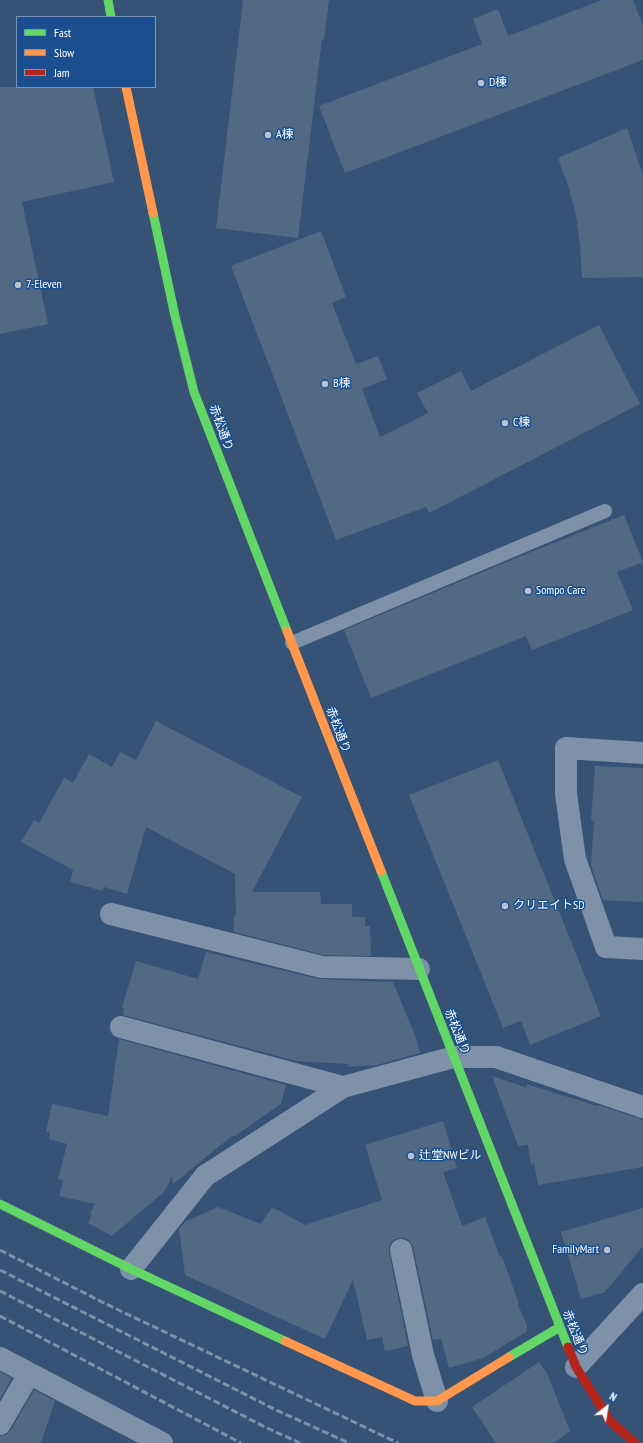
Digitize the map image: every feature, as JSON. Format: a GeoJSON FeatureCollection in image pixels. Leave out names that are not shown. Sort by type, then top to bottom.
{"type":"FeatureCollection","features":[{"type":"Feature","properties":{"kind":"street"},"geometry":{"type":"LineString","coordinates":[[108,0],[111,16]]}},
{"type":"Feature","properties":{"kind":"street","name":"赤松通り"},"geometry":{"type":"LineString","coordinates":[[126,88],[175,316],[194,392],[221,464],[576,1367],[610,1421],[635,1443]]}},
{"type":"Feature","properties":{"kind":"street"},"geometry":{"type":"LineString","coordinates":[[643,753],[566,748],[566,794],[575,859],[606,947],[643,948]]}},
{"type":"Feature","properties":{"kind":"street"},"geometry":{"type":"LineString","coordinates":[[111,914],[322,967],[419,969]]}},
{"type":"Feature","properties":{"kind":"street"},"geometry":{"type":"LineString","coordinates":[[121,1027],[343,1087]]}},
{"type":"Feature","properties":{"kind":"street"},"geometry":{"type":"LineString","coordinates":[[131,1269],[205,1176],[343,1087],[454,1057],[496,1058],[643,1107]]}},
{"type":"Feature","properties":{"kind":"street"},"geometry":{"type":"LineString","coordinates":[[0,1204],[131,1269],[415,1401],[437,1401],[541,1337],[560,1327]]}},
{"type":"Feature","properties":{"kind":"street"},"geometry":{"type":"LineString","coordinates":[[401,1250],[422,1355],[437,1401]]}},
{"type":"Feature","properties":{"kind":"street"},"geometry":{"type":"LineString","coordinates":[[576,1367],[643,1294]]}},
{"type":"Feature","properties":{"kind":"street"},"geometry":{"type":"LineString","coordinates":[[0,1358],[162,1443]]}},
{"type":"Feature","properties":{"kind":"street"},"geometry":{"type":"LineString","coordinates":[[0,1424],[29,1374]]}},
{"type":"Feature","properties":{"kind":"lane"},"geometry":{"type":"LineString","coordinates":[[292,644],[604,511]]}},
{"type":"Feature","properties":{"kind":"building","name":"A棟"},"geometry":{"type":"Polygon","coordinates":[[[243,0],[329,0],[324,40],[322,39],[298,238],[216,228],[243,0]]]}},
{"type":"Feature","properties":{"kind":"building","name":"D棟"},"geometry":{"type":"Polygon","coordinates":[[[602,0],[633,0],[643,26],[643,60],[345,173],[319,106],[482,44],[473,19],[498,9],[508,36],[602,0]]]}},
{"type":"Feature","properties":{"kind":"building"},"geometry":{"type":"Polygon","coordinates":[[[0,87],[93,88],[114,182],[22,202],[48,324],[0,334],[0,87]]]}},
{"type":"Feature","properties":{"kind":"building"},"geometry":{"type":"Polygon","coordinates":[[[627,128],[643,175],[643,277],[582,278],[576,216],[569,188],[558,158],[627,128]]]}},
{"type":"Feature","properties":{"kind":"building"},"geometry":{"type":"Polygon","coordinates":[[[321,231],[346,297],[332,303],[356,364],[378,356],[387,379],[362,389],[380,437],[428,413],[417,393],[461,371],[471,391],[599,325],[640,404],[429,513],[426,507],[336,540],[231,266],[321,231]]]}},
{"type":"Feature","properties":{"kind":"building","name":"Sompo Care"},"geometry":{"type":"Polygon","coordinates":[[[624,515],[643,562],[617,572],[633,610],[532,650],[526,636],[371,698],[344,630],[624,515]]]}},
{"type":"Feature","properties":{"kind":"building"},"geometry":{"type":"Polygon","coordinates":[[[156,721],[302,797],[252,892],[320,892],[321,904],[352,904],[352,917],[365,917],[365,926],[370,926],[371,956],[324,955],[234,932],[234,915],[236,915],[235,874],[146,827],[127,894],[104,887],[103,891],[70,882],[73,870],[21,842],[34,820],[39,823],[64,778],[73,783],[89,754],[112,767],[120,752],[136,760],[156,721]]]}},
{"type":"Feature","properties":{"kind":"building","name":"クリエイトSD"},"geometry":{"type":"Polygon","coordinates":[[[498,760],[601,1016],[530,1045],[521,1021],[503,1028],[409,795],[498,760]]]}},
{"type":"Feature","properties":{"kind":"building"},"geometry":{"type":"Polygon","coordinates":[[[595,766],[643,768],[643,902],[603,900],[591,866],[594,821],[591,821],[595,766]]]}},
{"type":"Feature","properties":{"kind":"building"},"geometry":{"type":"Polygon","coordinates":[[[206,952],[319,979],[393,982],[416,1038],[420,1053],[377,1065],[348,1067],[349,1064],[296,1061],[123,1015],[124,1008],[122,1007],[136,961],[198,979],[206,952]]]}},
{"type":"Feature","properties":{"kind":"building"},"geometry":{"type":"Polygon","coordinates":[[[119,1039],[286,1085],[281,1104],[235,1136],[232,1136],[173,1184],[172,1177],[164,1192],[112,1236],[88,1223],[92,1215],[90,1213],[95,1204],[59,1196],[63,1180],[58,1179],[67,1144],[49,1139],[50,1133],[46,1132],[52,1104],[108,1116],[119,1039]]]}},
{"type":"Feature","properties":{"kind":"building"},"geometry":{"type":"Polygon","coordinates":[[[492,1076],[527,1088],[526,1084],[643,1120],[643,1167],[538,1185],[534,1163],[531,1164],[528,1145],[518,1146],[492,1076]]]}},
{"type":"Feature","properties":{"kind":"building"},"geometry":{"type":"Polygon","coordinates":[[[443,1121],[457,1168],[443,1172],[462,1226],[485,1217],[500,1257],[502,1256],[519,1304],[518,1305],[527,1325],[526,1332],[483,1358],[449,1368],[441,1339],[433,1340],[413,1247],[410,1241],[405,1238],[398,1238],[392,1241],[389,1246],[389,1252],[408,1346],[385,1351],[382,1337],[367,1340],[353,1280],[325,1339],[185,1275],[179,1229],[186,1221],[218,1207],[261,1224],[272,1207],[305,1225],[382,1200],[365,1145],[443,1121]]]}},
{"type":"Feature","properties":{"kind":"building"},"geometry":{"type":"Polygon","coordinates":[[[643,1208],[643,1246],[605,1292],[581,1299],[561,1232],[643,1208]]]}},
{"type":"Feature","properties":{"kind":"building"},"geometry":{"type":"Polygon","coordinates":[[[539,1362],[547,1373],[570,1431],[554,1443],[496,1443],[472,1407],[539,1362]]]}},
{"type":"Feature","properties":{"kind":"building"},"geometry":{"type":"Polygon","coordinates":[[[0,1372],[12,1378],[0,1399],[0,1372]]]}},
{"type":"Feature","properties":{"kind":"building"},"geometry":{"type":"Polygon","coordinates":[[[34,1390],[55,1401],[41,1443],[0,1443],[0,1436],[6,1435],[11,1430],[34,1390]]]}},
{"type":"Feature","properties":{"kind":"railway"},"geometry":{"type":"LineString","coordinates":[[0,1250],[106,1304],[398,1443]]}},
{"type":"Feature","properties":{"kind":"railway"},"geometry":{"type":"LineString","coordinates":[[0,1270],[276,1410],[349,1443]]}},
{"type":"Feature","properties":{"kind":"railway"},"geometry":{"type":"LineString","coordinates":[[0,1291],[267,1428],[300,1443]]}},
{"type":"Feature","properties":{"kind":"railway"},"geometry":{"type":"LineString","coordinates":[[0,1316],[241,1443]]}},
{"type":"Feature","properties":{"kind":"traffic: fast"},"geometry":{"type":"LineString","coordinates":[[108,0],[111,16]]}},
{"type":"Feature","properties":{"kind":"traffic: fast"},"geometry":{"type":"LineString","coordinates":[[153,213],[175,316],[194,392],[287,631]]}},
{"type":"Feature","properties":{"kind":"traffic: fast"},"geometry":{"type":"LineString","coordinates":[[381,871],[568,1347]]}},
{"type":"Feature","properties":{"kind":"traffic: fast"},"geometry":{"type":"LineString","coordinates":[[0,1204],[131,1269],[285,1341]]}},
{"type":"Feature","properties":{"kind":"traffic: fast"},"geometry":{"type":"LineString","coordinates":[[509,1357],[560,1327]]}},
{"type":"Feature","properties":{"kind":"traffic: slow"},"geometry":{"type":"LineString","coordinates":[[126,88],[153,213]]}},
{"type":"Feature","properties":{"kind":"traffic: slow"},"geometry":{"type":"LineString","coordinates":[[287,631],[381,871]]}},
{"type":"Feature","properties":{"kind":"traffic: slow"},"geometry":{"type":"LineString","coordinates":[[285,1341],[415,1401],[437,1401],[509,1357]]}},
{"type":"Feature","properties":{"kind":"traffic: jam"},"geometry":{"type":"LineString","coordinates":[[568,1347],[576,1367],[610,1421],[635,1443]]}},
{"type":"Feature","properties":{"kind":"place","name":"D棟"},"geometry":{"type":"Point","coordinates":[481,83]}},
{"type":"Feature","properties":{"kind":"place","name":"A棟"},"geometry":{"type":"Point","coordinates":[268,135]}},
{"type":"Feature","properties":{"kind":"place","name":"7-Eleven"},"geometry":{"type":"Point","coordinates":[18,285]}},
{"type":"Feature","properties":{"kind":"place","name":"B棟"},"geometry":{"type":"Point","coordinates":[325,384]}},
{"type":"Feature","properties":{"kind":"place","name":"C棟"},"geometry":{"type":"Point","coordinates":[505,423]}},
{"type":"Feature","properties":{"kind":"place","name":"Sompo Care"},"geometry":{"type":"Point","coordinates":[528,591]}},
{"type":"Feature","properties":{"kind":"place","name":"クリエイトSD"},"geometry":{"type":"Point","coordinates":[505,906]}},
{"type":"Feature","properties":{"kind":"place","name":"辻堂NWビル"},"geometry":{"type":"Point","coordinates":[411,1156]}},
{"type":"Feature","properties":{"kind":"place","name":"FamilyMart"},"geometry":{"type":"Point","coordinates":[607,1250]}}]}
